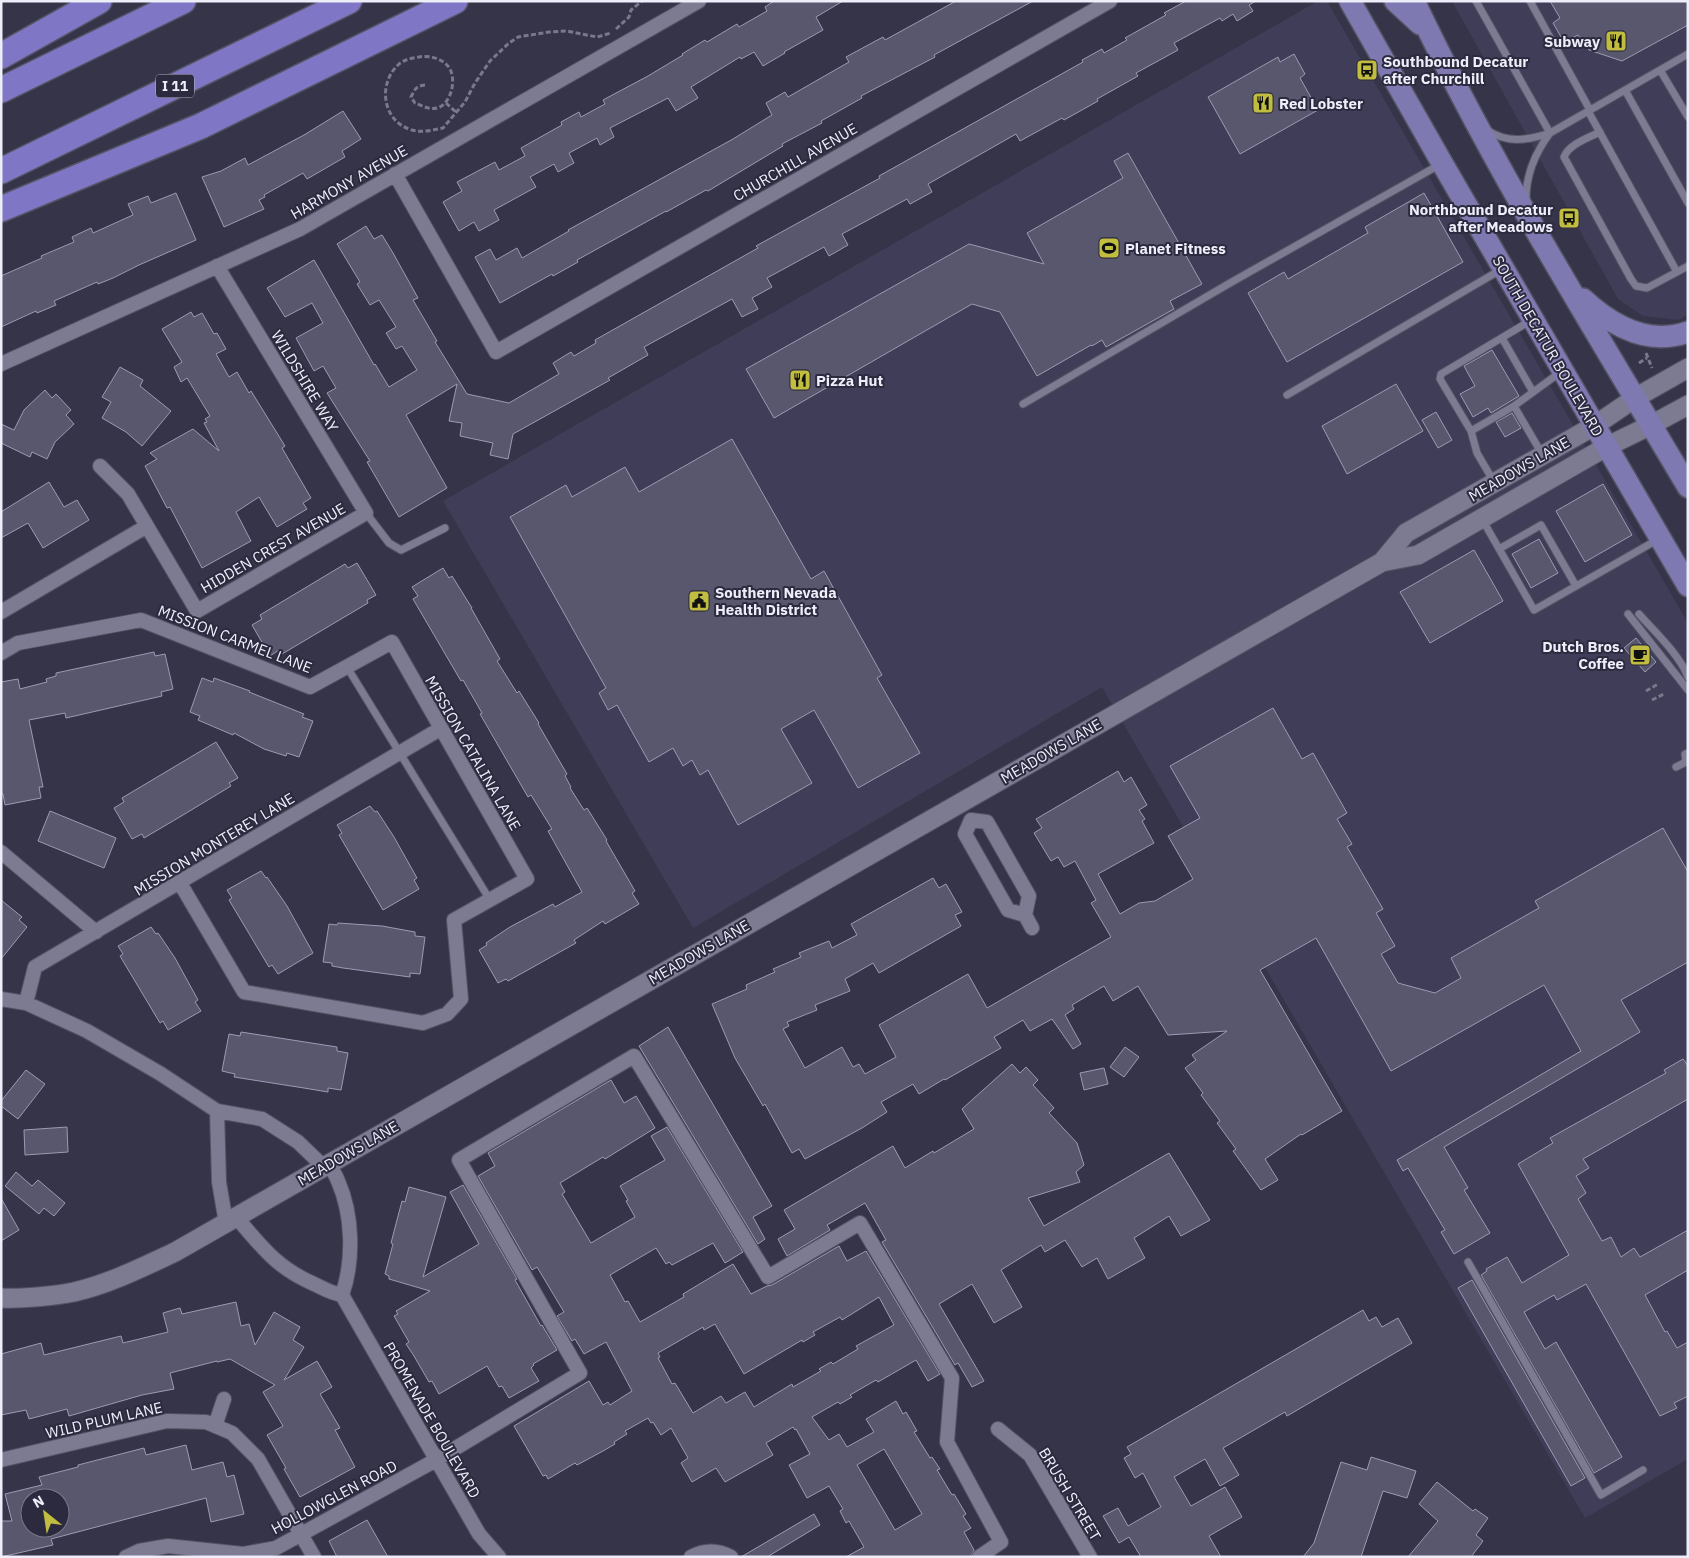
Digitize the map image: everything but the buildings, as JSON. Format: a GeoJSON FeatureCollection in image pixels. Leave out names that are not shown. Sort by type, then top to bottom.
{"type":"FeatureCollection","features":[{"type":"Feature","properties":{"kind":"highway"},"geometry":{"type":"LineString","coordinates":[[1,56],[99,1]]}},
{"type":"Feature","properties":{"kind":"highway"},"geometry":{"type":"LineString","coordinates":[[1,90],[183,1]]}},
{"type":"Feature","properties":{"kind":"highway","name":"I 11"},"geometry":{"type":"LineString","coordinates":[[1,171],[349,1]]}},
{"type":"Feature","properties":{"kind":"highway"},"geometry":{"type":"LineString","coordinates":[[1,209],[201,126],[455,1]]}},
{"type":"Feature","properties":{"kind":"main road","name":"SOUTH DECATUR BOULEVARD"},"geometry":{"type":"LineString","coordinates":[[1350,1],[1606,448],[1688,586]]}},
{"type":"Feature","properties":{"kind":"main road"},"geometry":{"type":"LineString","coordinates":[[1395,1],[1428,30]]}},
{"type":"Feature","properties":{"kind":"main road"},"geometry":{"type":"LineString","coordinates":[[1414,1],[1470,114],[1526,213],[1688,487]]}},
{"type":"Feature","properties":{"kind":"main road"},"geometry":{"type":"LineString","coordinates":[[1563,276],[1590,306],[1622,328],[1658,337],[1676,336],[1688,332]]}},
{"type":"Feature","properties":{"kind":"street","name":"HARMONY AVENUE"},"geometry":{"type":"LineString","coordinates":[[1,364],[300,229],[699,1]]}},
{"type":"Feature","properties":{"kind":"street","name":"CHURCHILL AVENUE"},"geometry":{"type":"LineString","coordinates":[[395,174],[496,352],[1110,1]]}},
{"type":"Feature","properties":{"kind":"street","name":"WILDSHIRE WAY"},"geometry":{"type":"LineString","coordinates":[[217,266],[366,513]]}},
{"type":"Feature","properties":{"kind":"street","name":"MEADOWS LANE"},"geometry":{"type":"LineString","coordinates":[[1382,562],[1406,533],[1594,426],[1635,398],[1688,368]]}},
{"type":"Feature","properties":{"kind":"street","name":"MEADOWS LANE"},"geometry":{"type":"LineString","coordinates":[[1,1298],[74,1292],[120,1277],[175,1252],[1382,562],[1418,555],[1606,448],[1688,405]]}},
{"type":"Feature","properties":{"kind":"street"},"geometry":{"type":"LineString","coordinates":[[1,612],[147,526],[128,494],[100,466]]}},
{"type":"Feature","properties":{"kind":"street","name":"HIDDEN CREST AVENUE"},"geometry":{"type":"LineString","coordinates":[[147,526],[197,611],[366,513]]}},
{"type":"Feature","properties":{"kind":"street","name":"MISSION CARMEL LANE"},"geometry":{"type":"LineString","coordinates":[[1,654],[18,644],[141,620],[310,688],[392,642]]}},
{"type":"Feature","properties":{"kind":"street","name":"MISSION CATALINA LANE"},"geometry":{"type":"LineString","coordinates":[[392,642],[527,879],[490,900]]}},
{"type":"Feature","properties":{"kind":"street","name":"MISSION MONTEREY LANE"},"geometry":{"type":"LineString","coordinates":[[26,1003],[35,967],[440,729]]}},
{"type":"Feature","properties":{"kind":"street"},"geometry":{"type":"LineString","coordinates":[[961,803],[971,820]]}},
{"type":"Feature","properties":{"kind":"street"},"geometry":{"type":"LineString","coordinates":[[971,820],[987,822],[1029,896],[1025,915],[1032,928]]}},
{"type":"Feature","properties":{"kind":"street"},"geometry":{"type":"LineString","coordinates":[[971,820],[965,834],[984,868],[1008,910],[1025,915]]}},
{"type":"Feature","properties":{"kind":"street"},"geometry":{"type":"LineString","coordinates":[[1,852],[96,932]]}},
{"type":"Feature","properties":{"kind":"street"},"geometry":{"type":"LineString","coordinates":[[180,883],[244,992],[423,1023],[447,1014],[461,999],[454,920],[490,900]]}},
{"type":"Feature","properties":{"kind":"street"},"geometry":{"type":"LineString","coordinates":[[1,1000],[26,1003],[87,1031],[161,1074],[217,1111],[262,1119],[298,1142],[326,1166],[338,1182],[348,1217],[349,1268],[342,1295],[330,1293],[281,1266],[231,1220],[219,1182],[217,1111]]}},
{"type":"Feature","properties":{"kind":"street","name":"HOLLOWGLEN ROAD"},"geometry":{"type":"LineString","coordinates":[[126,1557],[139,1551],[168,1546],[243,1554],[276,1548],[436,1460],[580,1373],[460,1160],[634,1056],[768,1277],[860,1223],[952,1378],[947,1442],[1001,1542],[979,1557]]}},
{"type":"Feature","properties":{"kind":"street","name":"PROMENADE BOULEVARD"},"geometry":{"type":"LineString","coordinates":[[342,1295],[479,1534],[499,1557]]}},
{"type":"Feature","properties":{"kind":"street"},"geometry":{"type":"LineString","coordinates":[[215,1426],[224,1399]]}},
{"type":"Feature","properties":{"kind":"street","name":"WILD PLUM LANE"},"geometry":{"type":"LineString","coordinates":[[1,1460],[167,1421],[206,1422],[232,1433],[258,1459],[314,1557]]}},
{"type":"Feature","properties":{"kind":"street","name":"BRUSH STREET"},"geometry":{"type":"LineString","coordinates":[[998,1429],[1030,1455],[1090,1557]]}},
{"type":"Feature","properties":{"kind":"street"},"geometry":{"type":"LineString","coordinates":[[691,1557],[705,1552],[719,1551],[731,1557]]}},
{"type":"Feature","properties":{"kind":"lane"},"geometry":{"type":"LineString","coordinates":[[1476,1],[1550,133]]}},
{"type":"Feature","properties":{"kind":"lane"},"geometry":{"type":"LineString","coordinates":[[1530,1],[1677,272]]}},
{"type":"Feature","properties":{"kind":"lane"},"geometry":{"type":"LineString","coordinates":[[1470,114],[1485,129],[1504,138],[1525,139],[1550,133],[1688,54]]}},
{"type":"Feature","properties":{"kind":"lane"},"geometry":{"type":"LineString","coordinates":[[1660,70],[1688,117]]}},
{"type":"Feature","properties":{"kind":"lane"},"geometry":{"type":"LineString","coordinates":[[1624,90],[1688,203]]}},
{"type":"Feature","properties":{"kind":"lane"},"geometry":{"type":"LineString","coordinates":[[1600,132],[1571,148],[1564,157],[1636,286],[1647,288],[1688,266]]}},
{"type":"Feature","properties":{"kind":"lane"},"geometry":{"type":"LineString","coordinates":[[1526,213],[1526,193],[1530,170],[1540,147],[1550,133]]}},
{"type":"Feature","properties":{"kind":"lane"},"geometry":{"type":"LineString","coordinates":[[1024,404],[1230,283],[1442,164]]}},
{"type":"Feature","properties":{"kind":"lane"},"geometry":{"type":"LineString","coordinates":[[1287,396],[1503,269]]}},
{"type":"Feature","properties":{"kind":"lane"},"geometry":{"type":"LineString","coordinates":[[1494,483],[1477,453],[1471,430],[1440,379],[1442,374],[1532,319]]}},
{"type":"Feature","properties":{"kind":"lane"},"geometry":{"type":"LineString","coordinates":[[1502,338],[1533,392]]}},
{"type":"Feature","properties":{"kind":"lane"},"geometry":{"type":"LineString","coordinates":[[1471,430],[1514,406],[1562,371]]}},
{"type":"Feature","properties":{"kind":"lane"},"geometry":{"type":"LineString","coordinates":[[1514,406],[1542,455]]}},
{"type":"Feature","properties":{"kind":"lane"},"geometry":{"type":"LineString","coordinates":[[366,513],[389,544],[401,550],[445,528]]}},
{"type":"Feature","properties":{"kind":"lane"},"geometry":{"type":"LineString","coordinates":[[1481,518],[1534,610],[1659,538]]}},
{"type":"Feature","properties":{"kind":"lane"},"geometry":{"type":"LineString","coordinates":[[1499,549],[1541,524],[1576,586]]}},
{"type":"Feature","properties":{"kind":"lane"},"geometry":{"type":"LineString","coordinates":[[1628,614],[1688,690]]}},
{"type":"Feature","properties":{"kind":"lane"},"geometry":{"type":"LineString","coordinates":[[1638,614],[1673,653],[1688,677]]}},
{"type":"Feature","properties":{"kind":"lane"},"geometry":{"type":"LineString","coordinates":[[347,667],[490,900]]}},
{"type":"Feature","properties":{"kind":"lane"},"geometry":{"type":"LineString","coordinates":[[1676,767],[1687,762],[1685,754],[1688,753]]}},
{"type":"Feature","properties":{"kind":"lane"},"geometry":{"type":"LineString","coordinates":[[1468,1262],[1600,1495],[1643,1470]]}},
{"type":"Feature","properties":{"kind":"path"},"geometry":{"type":"LineString","coordinates":[[425,85],[418,86],[415,89],[412,97],[415,103],[425,107],[437,108],[446,103],[451,92],[452,78],[448,66],[437,59],[424,56],[412,58],[400,63],[391,73],[386,84],[387,107],[393,117],[402,125],[412,130],[424,131],[443,128],[457,113],[490,61],[518,37],[567,31],[597,37],[612,32],[629,17],[631,10],[642,1]]}},
{"type":"Feature","properties":{"kind":"path"},"geometry":{"type":"LineString","coordinates":[[446,103],[457,113]]}},
{"type":"Feature","properties":{"kind":"path"},"geometry":{"type":"LineString","coordinates":[[1645,345],[1647,358],[1652,368]]}},
{"type":"Feature","properties":{"kind":"path"},"geometry":{"type":"LineString","coordinates":[[1639,364],[1647,358]]}},
{"type":"Feature","properties":{"kind":"path"},"geometry":{"type":"LineString","coordinates":[[1646,691],[1658,684]]}},
{"type":"Feature","properties":{"kind":"path"},"geometry":{"type":"LineString","coordinates":[[1652,700],[1664,694]]}},
{"type":"Feature","properties":{"kind":"shaded area"},"geometry":{"type":"Polygon","coordinates":[[[1318,1],[1327,1],[1688,623],[1688,1459],[1585,1518],[1102,687],[693,928],[443,501],[1318,1]]]}},
{"type":"Feature","properties":{"kind":"shaded area"},"geometry":{"type":"Polygon","coordinates":[[[1452,1],[1688,1],[1688,314],[1679,320],[1643,316],[1618,299],[1452,1]]]}},
{"type":"Feature","properties":{"kind":"place","name":"Subway"},"geometry":{"type":"Point","coordinates":[1616,41]}},
{"type":"Feature","properties":{"kind":"place","name":"Southbound Decatur after Churchill"},"geometry":{"type":"Point","coordinates":[1367,70]}},
{"type":"Feature","properties":{"kind":"place","name":"Red Lobster"},"geometry":{"type":"Point","coordinates":[1263,103]}},
{"type":"Feature","properties":{"kind":"place","name":"Northbound Decatur after Meadows"},"geometry":{"type":"Point","coordinates":[1569,218]}},
{"type":"Feature","properties":{"kind":"place","name":"Planet Fitness"},"geometry":{"type":"Point","coordinates":[1109,248]}},
{"type":"Feature","properties":{"kind":"place","name":"Pizza Hut"},"geometry":{"type":"Point","coordinates":[800,380]}},
{"type":"Feature","properties":{"kind":"place","name":"Southern Nevada Health District"},"geometry":{"type":"Point","coordinates":[699,601]}},
{"type":"Feature","properties":{"kind":"place","name":"Dutch Bros. Coffee"},"geometry":{"type":"Point","coordinates":[1640,655]}}]}
